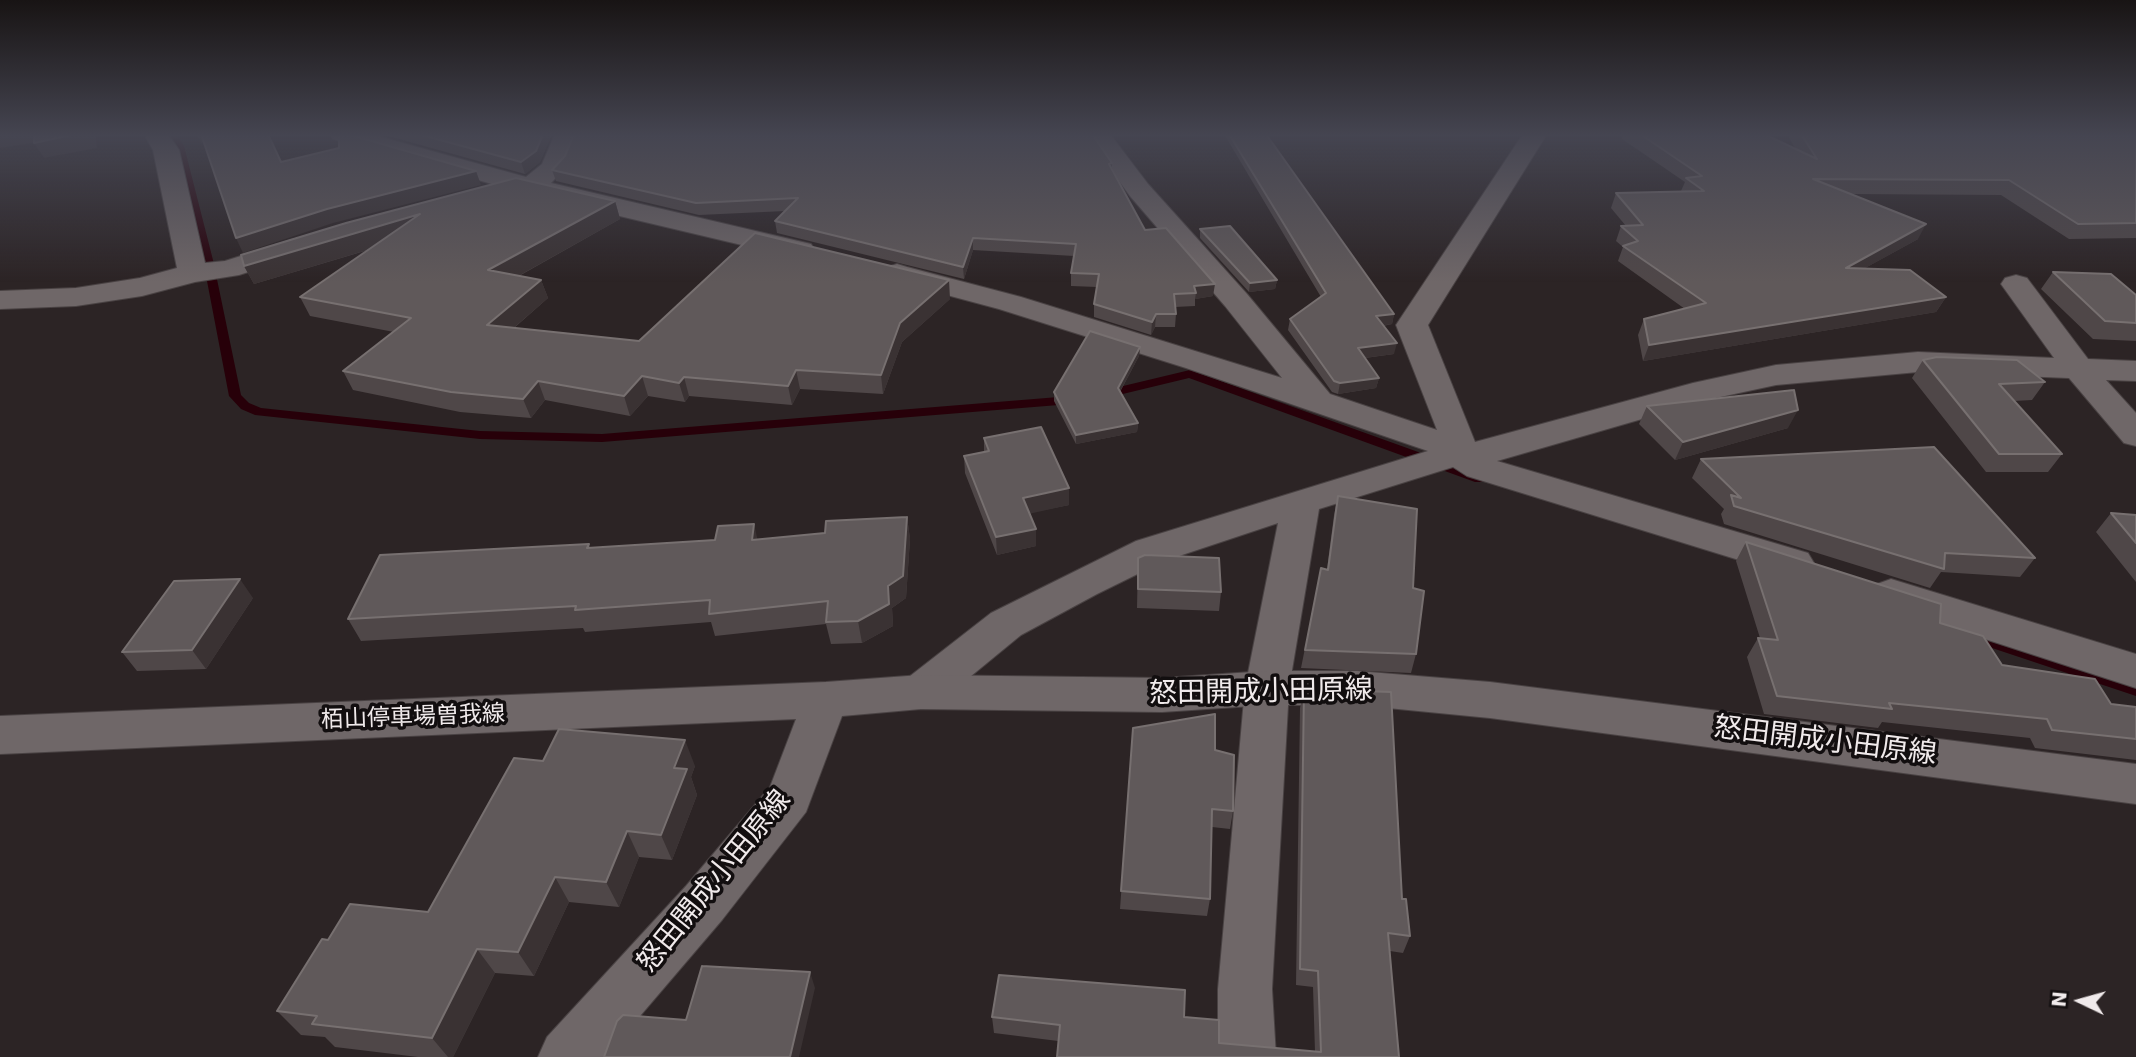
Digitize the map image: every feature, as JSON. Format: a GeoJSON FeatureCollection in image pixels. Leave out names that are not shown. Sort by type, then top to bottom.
{"type":"FeatureCollection","features":[{"type":"Feature","properties":{"kind":"street"},"geometry":{"type":"LineString","coordinates":[[173,183],[193,273]]}},
{"type":"Feature","properties":{"kind":"street"},"geometry":{"type":"LineString","coordinates":[[517,183],[826,256]]}},
{"type":"Feature","properties":{"kind":"street"},"geometry":{"type":"LineString","coordinates":[[472,199],[530,183]]}},
{"type":"Feature","properties":{"kind":"street"},"geometry":{"type":"LineString","coordinates":[[1134,183],[1236,300],[1320,404]]}},
{"type":"Feature","properties":{"kind":"street"},"geometry":{"type":"LineString","coordinates":[[1445,458],[1457,436],[1412,325],[1503,183]]}},
{"type":"Feature","properties":{"kind":"street"},"geometry":{"type":"LineString","coordinates":[[0,300],[76,297],[142,287],[193,273],[229,268],[318,240]]}},
{"type":"Feature","properties":{"kind":"street"},"geometry":{"type":"LineString","coordinates":[[865,265],[1010,303],[1198,361],[1443,444],[1445,458]]}},
{"type":"Feature","properties":{"kind":"street"},"geometry":{"type":"LineString","coordinates":[[2016,285],[2078,368],[2136,435]]}},
{"type":"Feature","properties":{"kind":"street"},"geometry":{"type":"LineString","coordinates":[[921,692],[1006,624],[1150,551],[1445,458],[1483,453],[1704,390],[1776,375],[1918,362],[2136,371]]}},
{"type":"Feature","properties":{"kind":"street"},"geometry":{"type":"LineString","coordinates":[[1445,458],[1837,576],[2136,671]]}},
{"type":"Feature","properties":{"kind":"street"},"geometry":{"type":"LineString","coordinates":[[1247,1057],[1245,989],[1267,688],[1301,502]]}},
{"type":"Feature","properties":{"kind":"street","name":"怒田開成小田原線"},"geometry":{"type":"LineString","coordinates":[[567,1057],[704,903],[789,798],[827,700],[921,692],[1162,695],[1267,688],[1357,688],[1490,700],[2136,784]]}},
{"type":"Feature","properties":{"kind":"street","name":"栢山停車場曽我線"},"geometry":{"type":"LineString","coordinates":[[0,735],[827,700]]}},
{"type":"Feature","properties":{"kind":"building"},"geometry":{"type":"Polygon","coordinates":[[[218,183],[428,183],[327,209],[236,238],[218,183]]]}},
{"type":"Feature","properties":{"kind":"building"},"geometry":{"type":"Polygon","coordinates":[[[496,183],[539,183],[615,201],[488,270],[541,280],[487,325],[639,341],[755,233],[949,280],[900,323],[881,375],[796,370],[788,386],[684,377],[679,383],[642,376],[624,396],[538,381],[523,399],[451,392],[343,371],[411,318],[300,297],[420,214],[244,266],[241,255],[346,223],[496,183]]]}},
{"type":"Feature","properties":{"kind":"building"},"geometry":{"type":"Polygon","coordinates":[[[610,183],[1120,183],[1145,230],[1166,228],[1215,284],[1194,286],[1196,293],[1174,294],[1176,314],[1156,314],[1152,322],[1094,304],[1099,274],[1071,273],[1076,244],[973,238],[963,267],[775,221],[798,198],[696,203],[610,183]]]}},
{"type":"Feature","properties":{"kind":"building"},"geometry":{"type":"Polygon","coordinates":[[[1259,183],[1301,183],[1394,314],[1376,316],[1397,343],[1358,348],[1379,378],[1340,383],[1334,381],[1290,319],[1326,293],[1259,183]]]}},
{"type":"Feature","properties":{"kind":"building"},"geometry":{"type":"Polygon","coordinates":[[[1693,183],[1824,183],[1926,224],[1846,268],[1910,270],[1946,297],[1649,345],[1644,319],[1706,303],[1623,246],[1638,241],[1621,226],[1643,225],[1616,193],[1704,191],[1693,183]]]}},
{"type":"Feature","properties":{"kind":"building"},"geometry":{"type":"Polygon","coordinates":[[[2014,183],[2136,183],[2136,223],[2078,224],[2014,183]]]}},
{"type":"Feature","properties":{"kind":"building"},"geometry":{"type":"Polygon","coordinates":[[[1230,226],[1277,280],[1250,283],[1200,229],[1230,226]]]}},
{"type":"Feature","properties":{"kind":"building"},"geometry":{"type":"Polygon","coordinates":[[[2053,272],[2111,274],[2136,295],[2136,323],[2105,321],[2053,272]]]}},
{"type":"Feature","properties":{"kind":"building"},"geometry":{"type":"Polygon","coordinates":[[[1090,331],[1140,347],[1118,388],[1138,423],[1076,435],[1054,392],[1090,331]]]}},
{"type":"Feature","properties":{"kind":"building"},"geometry":{"type":"Polygon","coordinates":[[[1937,357],[2017,360],[2045,382],[1999,384],[2062,454],[1999,454],[1923,360],[1937,357]]]}},
{"type":"Feature","properties":{"kind":"building"},"geometry":{"type":"Polygon","coordinates":[[[1794,390],[1798,410],[1683,442],[1647,406],[1794,390]]]}},
{"type":"Feature","properties":{"kind":"building"},"geometry":{"type":"Polygon","coordinates":[[[1041,427],[1069,488],[1023,498],[1036,529],[996,537],[964,456],[989,451],[984,438],[1041,427]]]}},
{"type":"Feature","properties":{"kind":"building"},"geometry":{"type":"Polygon","coordinates":[[[1934,447],[2035,558],[1945,553],[1944,569],[1734,506],[1731,495],[1741,498],[1701,459],[1934,447]]]}},
{"type":"Feature","properties":{"kind":"building"},"geometry":{"type":"Polygon","coordinates":[[[1338,496],[1417,509],[1413,588],[1424,591],[1416,654],[1305,650],[1321,568],[1328,570],[1338,496]]]}},
{"type":"Feature","properties":{"kind":"building"},"geometry":{"type":"Polygon","coordinates":[[[2111,513],[2136,515],[2136,543],[2111,513]]]}},
{"type":"Feature","properties":{"kind":"building"},"geometry":{"type":"Polygon","coordinates":[[[907,517],[903,576],[888,586],[889,604],[858,621],[826,622],[828,601],[709,614],[710,600],[575,610],[576,606],[348,619],[380,555],[589,544],[587,548],[715,540],[718,526],[754,524],[752,540],[825,533],[826,521],[907,517]]]}},
{"type":"Feature","properties":{"kind":"building"},"geometry":{"type":"Polygon","coordinates":[[[1746,542],[1941,604],[1940,623],[1983,636],[2002,665],[2095,679],[2111,704],[2136,707],[2136,739],[2052,730],[2047,719],[1889,703],[1892,709],[1777,696],[1758,638],[1778,640],[1746,542]]]}},
{"type":"Feature","properties":{"kind":"building"},"geometry":{"type":"Polygon","coordinates":[[[1145,555],[1219,558],[1221,592],[1138,589],[1138,558],[1145,555]]]}},
{"type":"Feature","properties":{"kind":"building"},"geometry":{"type":"Polygon","coordinates":[[[240,579],[192,650],[122,652],[174,581],[240,579]]]}},
{"type":"Feature","properties":{"kind":"building"},"geometry":{"type":"Polygon","coordinates":[[[1304,689],[1391,692],[1402,899],[1406,899],[1410,936],[1388,933],[1399,1057],[1057,1057],[1060,1025],[992,1017],[999,975],[1185,990],[1184,1017],[1219,1020],[1219,1043],[1321,1052],[1318,971],[1300,969],[1304,689]]]}},
{"type":"Feature","properties":{"kind":"building"},"geometry":{"type":"Polygon","coordinates":[[[1215,714],[1215,750],[1234,755],[1233,811],[1212,809],[1210,899],[1121,891],[1133,728],[1215,714]]]}},
{"type":"Feature","properties":{"kind":"building"},"geometry":{"type":"Polygon","coordinates":[[[559,729],[685,740],[674,768],[687,769],[661,835],[627,831],[606,882],[555,877],[518,952],[477,949],[432,1038],[312,1024],[317,1016],[277,1011],[322,939],[328,940],[350,904],[428,912],[514,758],[543,761],[559,729]]]}},
{"type":"Feature","properties":{"kind":"building"},"geometry":{"type":"Polygon","coordinates":[[[702,966],[810,972],[790,1057],[604,1057],[617,1021],[623,1015],[686,1020],[702,966]]]}},
{"type":"Feature","properties":{"kind":"waterway"},"geometry":{"type":"LineString","coordinates":[[188,183],[208,260],[235,396],[245,406],[259,412],[480,435],[602,438],[1071,400]]}},
{"type":"Feature","properties":{"kind":"waterway"},"geometry":{"type":"LineString","coordinates":[[1102,395],[1190,374],[1480,479]]}},
{"type":"Feature","properties":{"kind":"waterway"},"geometry":{"type":"LineString","coordinates":[[1970,635],[2136,690]]}}]}
